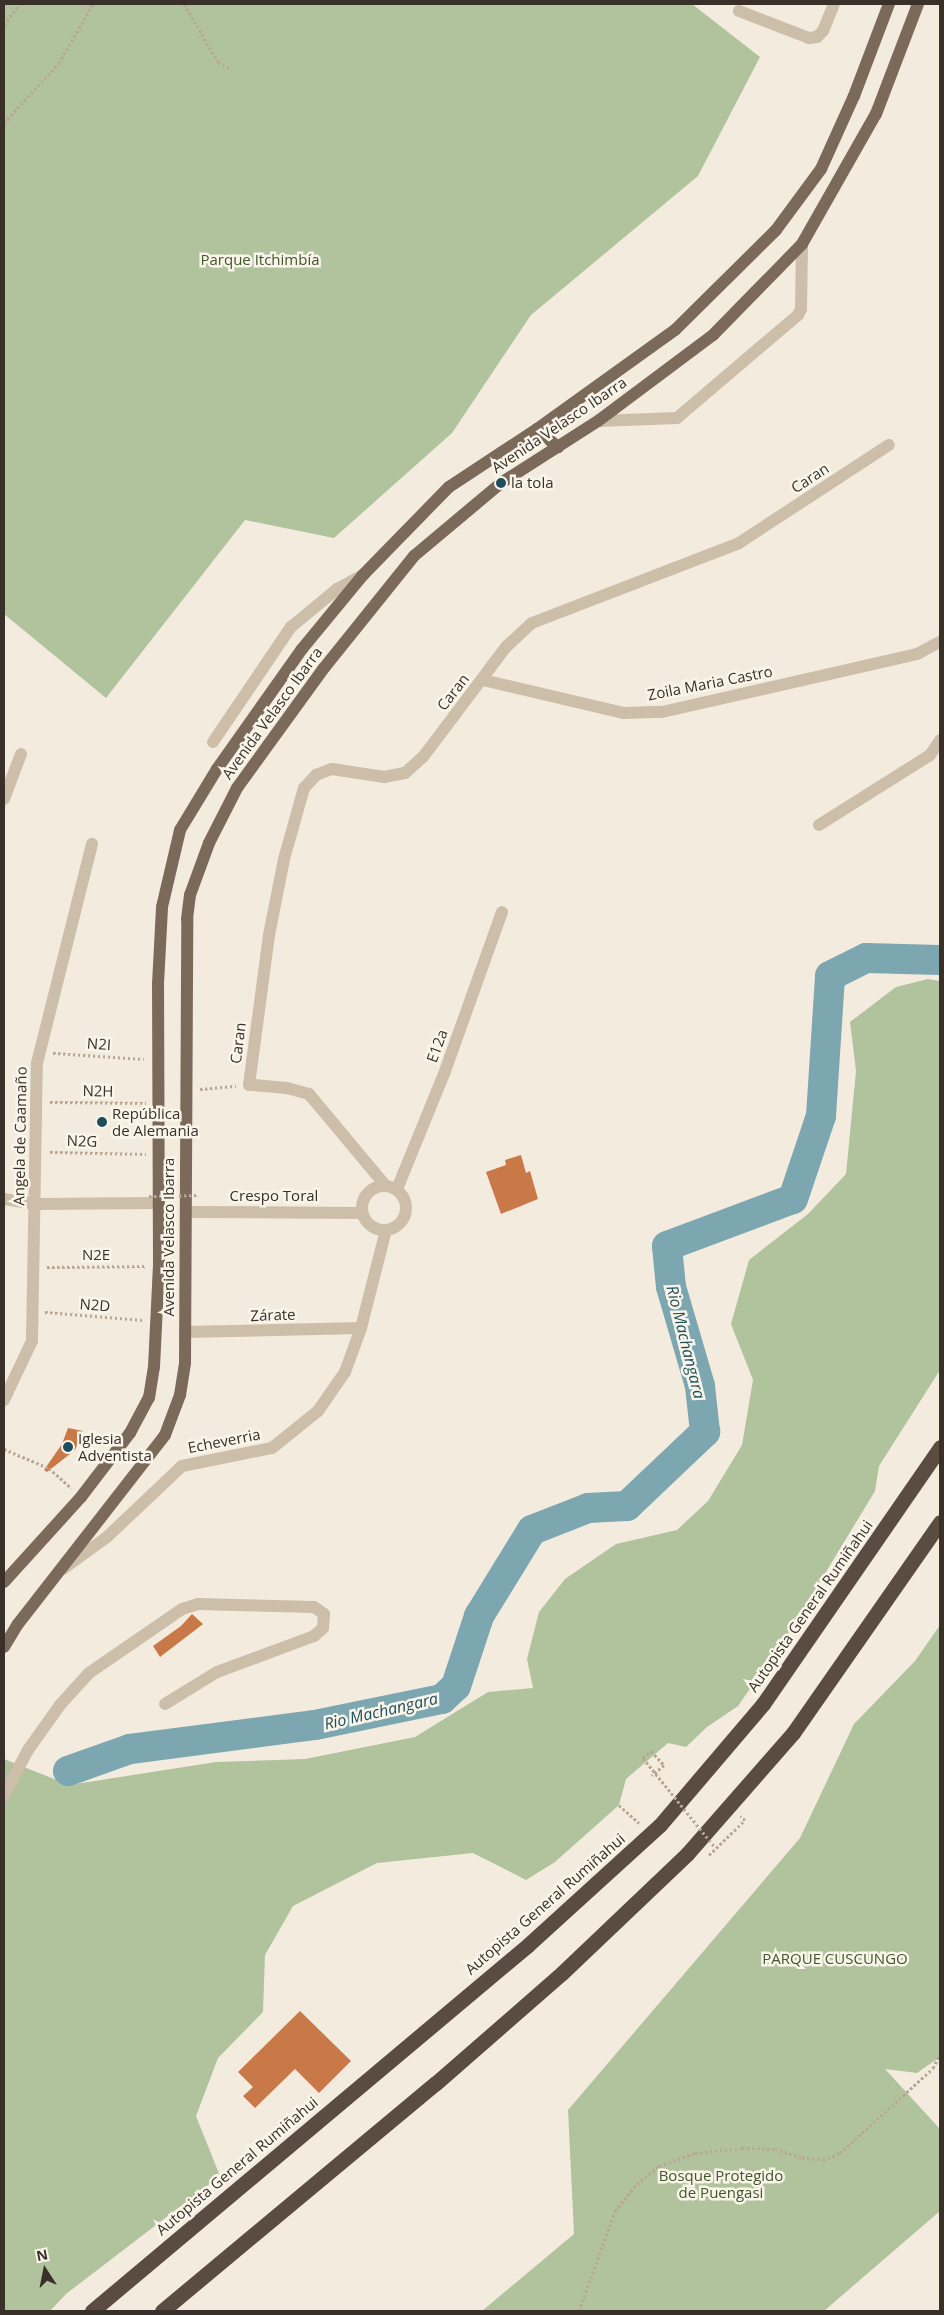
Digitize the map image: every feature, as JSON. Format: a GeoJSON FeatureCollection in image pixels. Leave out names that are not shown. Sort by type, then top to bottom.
{"type":"FeatureCollection","features":[{"type":"Feature","properties":{"kind":"highway","name":"Autopista General Rumiñahui"},"geometry":{"type":"LineString","coordinates":[[92,2311],[520,1951],[651,1834],[764,1704],[940,1447]]}},
{"type":"Feature","properties":{"kind":"highway"},"geometry":{"type":"LineString","coordinates":[[162,2311],[436,2083],[562,1973],[687,1854],[792,1733],[940,1522]]}},
{"type":"Feature","properties":{"kind":"main road","name":"Avenida Velasco Ibarra"},"geometry":{"type":"LineString","coordinates":[[4,1582],[81,1497],[130,1433],[149,1398],[156,1320],[158,1266],[153,1200],[158,1155],[158,1060],[162,907],[180,830],[258,709],[363,575],[449,487],[537,429],[675,330],[776,230],[821,169],[854,96],[889,4]]}},
{"type":"Feature","properties":{"kind":"main road","name":"Avenida Velasco Ibarra"},"geometry":{"type":"LineString","coordinates":[[4,1647],[59,1572],[165,1435],[180,1395],[185,1364],[185,1090],[190,895],[208,843],[237,788],[284,720],[414,556],[501,483],[598,421],[713,335],[802,244],[876,114],[918,4]]}},
{"type":"Feature","properties":{"kind":"main road"},"geometry":{"type":"LineString","coordinates":[[537,429],[558,447]]}},
{"type":"Feature","properties":{"kind":"street"},"geometry":{"type":"LineString","coordinates":[[739,11],[810,38],[817,37],[823,31],[834,4]]}},
{"type":"Feature","properties":{"kind":"street"},"geometry":{"type":"LineString","coordinates":[[598,421],[677,418],[798,315],[801,309],[802,244]]}},
{"type":"Feature","properties":{"kind":"street","name":"Caran"},"geometry":{"type":"LineString","coordinates":[[249,1085],[269,935],[284,859],[304,788],[316,774],[332,769],[384,777],[405,773],[423,757],[483,680],[506,647],[532,623],[739,543],[890,446]]}},
{"type":"Feature","properties":{"kind":"street"},"geometry":{"type":"LineString","coordinates":[[213,742],[291,627],[337,589],[363,575]]}},
{"type":"Feature","properties":{"kind":"street","name":"Zoila Maria Castro"},"geometry":{"type":"LineString","coordinates":[[483,680],[624,714],[662,712],[917,654],[940,642]]}},
{"type":"Feature","properties":{"kind":"street"},"geometry":{"type":"LineString","coordinates":[[819,825],[930,755],[940,740]]}},
{"type":"Feature","properties":{"kind":"street"},"geometry":{"type":"LineString","coordinates":[[4,799],[21,754]]}},
{"type":"Feature","properties":{"kind":"street","name":"Angela de Caamaño"},"geometry":{"type":"LineString","coordinates":[[4,1400],[32,1341],[36,1204],[36,1102],[40,1052],[92,844]]}},
{"type":"Feature","properties":{"kind":"street","name":"E12a"},"geometry":{"type":"LineString","coordinates":[[391,1187],[444,1074],[502,912]]}},
{"type":"Feature","properties":{"kind":"street"},"geometry":{"type":"LineString","coordinates":[[249,1085],[287,1088],[309,1094],[391,1187],[403,1195],[407,1210],[400,1224],[386,1230],[371,1226],[362,1213],[367,1194],[391,1187]]}},
{"type":"Feature","properties":{"kind":"street"},"geometry":{"type":"LineString","coordinates":[[4,1198],[36,1204],[153,1200]]}},
{"type":"Feature","properties":{"kind":"street","name":"Crespo Toral"},"geometry":{"type":"LineString","coordinates":[[186,1212],[362,1213]]}},
{"type":"Feature","properties":{"kind":"street","name":"Echeverria"},"geometry":{"type":"LineString","coordinates":[[59,1572],[106,1537],[182,1466],[272,1448],[318,1411],[345,1372],[361,1328],[386,1230]]}},
{"type":"Feature","properties":{"kind":"street","name":"Zárate"},"geometry":{"type":"LineString","coordinates":[[185,1332],[361,1328]]}},
{"type":"Feature","properties":{"kind":"street"},"geometry":{"type":"LineString","coordinates":[[4,1795],[28,1750],[60,1705],[89,1673],[182,1609],[198,1604],[314,1607],[324,1614],[323,1628],[314,1636],[217,1672],[165,1704]]}},
{"type":"Feature","properties":{"kind":"path"},"geometry":{"type":"LineString","coordinates":[[4,25],[19,4]]}},
{"type":"Feature","properties":{"kind":"path"},"geometry":{"type":"LineString","coordinates":[[4,123],[59,63],[93,4]]}},
{"type":"Feature","properties":{"kind":"path"},"geometry":{"type":"LineString","coordinates":[[184,4],[218,62],[231,70]]}},
{"type":"Feature","properties":{"kind":"path","name":"N2I"},"geometry":{"type":"LineString","coordinates":[[40,1052],[158,1060]]}},
{"type":"Feature","properties":{"kind":"path"},"geometry":{"type":"LineString","coordinates":[[185,1090],[249,1085]]}},
{"type":"Feature","properties":{"kind":"path","name":"N2H"},"geometry":{"type":"LineString","coordinates":[[36,1102],[158,1103]]}},
{"type":"Feature","properties":{"kind":"path","name":"N2G"},"geometry":{"type":"LineString","coordinates":[[36,1151],[158,1155]]}},
{"type":"Feature","properties":{"kind":"path"},"geometry":{"type":"LineString","coordinates":[[153,1200],[197,1195]]}},
{"type":"Feature","properties":{"kind":"path","name":"N2E"},"geometry":{"type":"LineString","coordinates":[[34,1267],[158,1266]]}},
{"type":"Feature","properties":{"kind":"path","name":"N2D"},"geometry":{"type":"LineString","coordinates":[[32,1312],[156,1320]]}},
{"type":"Feature","properties":{"kind":"path"},"geometry":{"type":"LineString","coordinates":[[4,1448],[49,1468],[81,1497]]}},
{"type":"Feature","properties":{"kind":"path"},"geometry":{"type":"LineString","coordinates":[[652,1775],[664,1765],[651,1751],[643,1758],[714,1846]]}},
{"type":"Feature","properties":{"kind":"path"},"geometry":{"type":"LineString","coordinates":[[619,1805],[651,1834]]}},
{"type":"Feature","properties":{"kind":"path"},"geometry":{"type":"LineString","coordinates":[[704,1860],[745,1820]]}},
{"type":"Feature","properties":{"kind":"path"},"geometry":{"type":"LineString","coordinates":[[579,2311],[615,2211],[637,2184],[659,2166],[695,2154],[742,2148],[775,2149],[802,2158],[823,2160],[840,2153],[933,2068],[940,2055]]}},
{"type":"Feature","properties":{"kind":"green space","name":"Parque Itchimbía"},"geometry":{"type":"Polygon","coordinates":[[[4,4],[692,4],[760,57],[698,176],[531,315],[452,433],[334,538],[245,520],[106,698],[4,614],[4,4]]]}},
{"type":"Feature","properties":{"kind":"green space"},"geometry":{"type":"Polygon","coordinates":[[[928,979],[940,981],[940,1370],[879,1466],[875,1491],[792,1628],[738,1706],[707,1727],[686,1747],[668,1743],[626,1779],[619,1805],[555,1862],[526,1880],[473,1853],[377,1863],[293,1906],[265,1955],[263,2012],[218,2058],[196,2116],[220,2176],[66,2294],[50,2311],[4,2311],[4,1759],[69,1785],[216,1762],[305,1759],[415,1737],[488,1692],[533,1688],[527,1659],[539,1612],[565,1579],[616,1544],[677,1530],[708,1501],[742,1445],[753,1380],[731,1324],[749,1260],[808,1214],[846,1174],[856,1071],[850,1022],[896,987],[928,979]]]}},
{"type":"Feature","properties":{"kind":"green space"},"geometry":{"type":"Polygon","coordinates":[[[940,1625],[940,2057],[917,2073],[885,2069],[940,2129],[940,2211],[824,2311],[482,2311],[574,2234],[568,2110],[800,1838],[854,1724],[915,1661],[940,1625]]]}},
{"type":"Feature","properties":{"kind":"building"},"geometry":{"type":"Polygon","coordinates":[[[521,1155],[526,1173],[530,1171],[538,1199],[501,1214],[486,1172],[506,1165],[505,1160],[521,1155]]]}},
{"type":"Feature","properties":{"kind":"building","name":"Iglesia Adventista"},"geometry":{"type":"Polygon","coordinates":[[[68,1428],[83,1431],[75,1450],[47,1472],[44,1470],[62,1444],[68,1428]]]}},
{"type":"Feature","properties":{"kind":"building"},"geometry":{"type":"Polygon","coordinates":[[[192,1614],[203,1624],[160,1657],[153,1646],[181,1626],[192,1614]]]}},
{"type":"Feature","properties":{"kind":"building"},"geometry":{"type":"Polygon","coordinates":[[[300,2011],[351,2061],[319,2093],[295,2069],[255,2108],[243,2096],[253,2087],[238,2072],[300,2011]]]}},
{"type":"Feature","properties":{"kind":"waterway","name":"Rio Machangara"},"geometry":{"type":"LineString","coordinates":[[68,1771],[130,1749],[315,1725],[442,1699],[456,1686],[479,1616],[532,1530],[588,1508],[627,1506],[705,1432],[700,1386],[671,1287],[667,1246],[793,1199],[821,1116],[830,976],[866,958],[940,960]]}},
{"type":"Feature","properties":{"kind":"place","name":"la tola"},"geometry":{"type":"Point","coordinates":[501,483]}},
{"type":"Feature","properties":{"kind":"place","name":"República de Alemania"},"geometry":{"type":"Point","coordinates":[102,1122]}},
{"type":"Feature","properties":{"kind":"place","name":"Iglesia Adventista"},"geometry":{"type":"Point","coordinates":[68,1447]}},
{"type":"Feature","properties":{"kind":"park label","name":"PARQUE CUSCUNGO"},"geometry":{"type":"Point","coordinates":[835,1959]}},
{"type":"Feature","properties":{"kind":"park label","name":"Bosque Protegido de Puengasi"},"geometry":{"type":"Point","coordinates":[721,2184]}}]}
